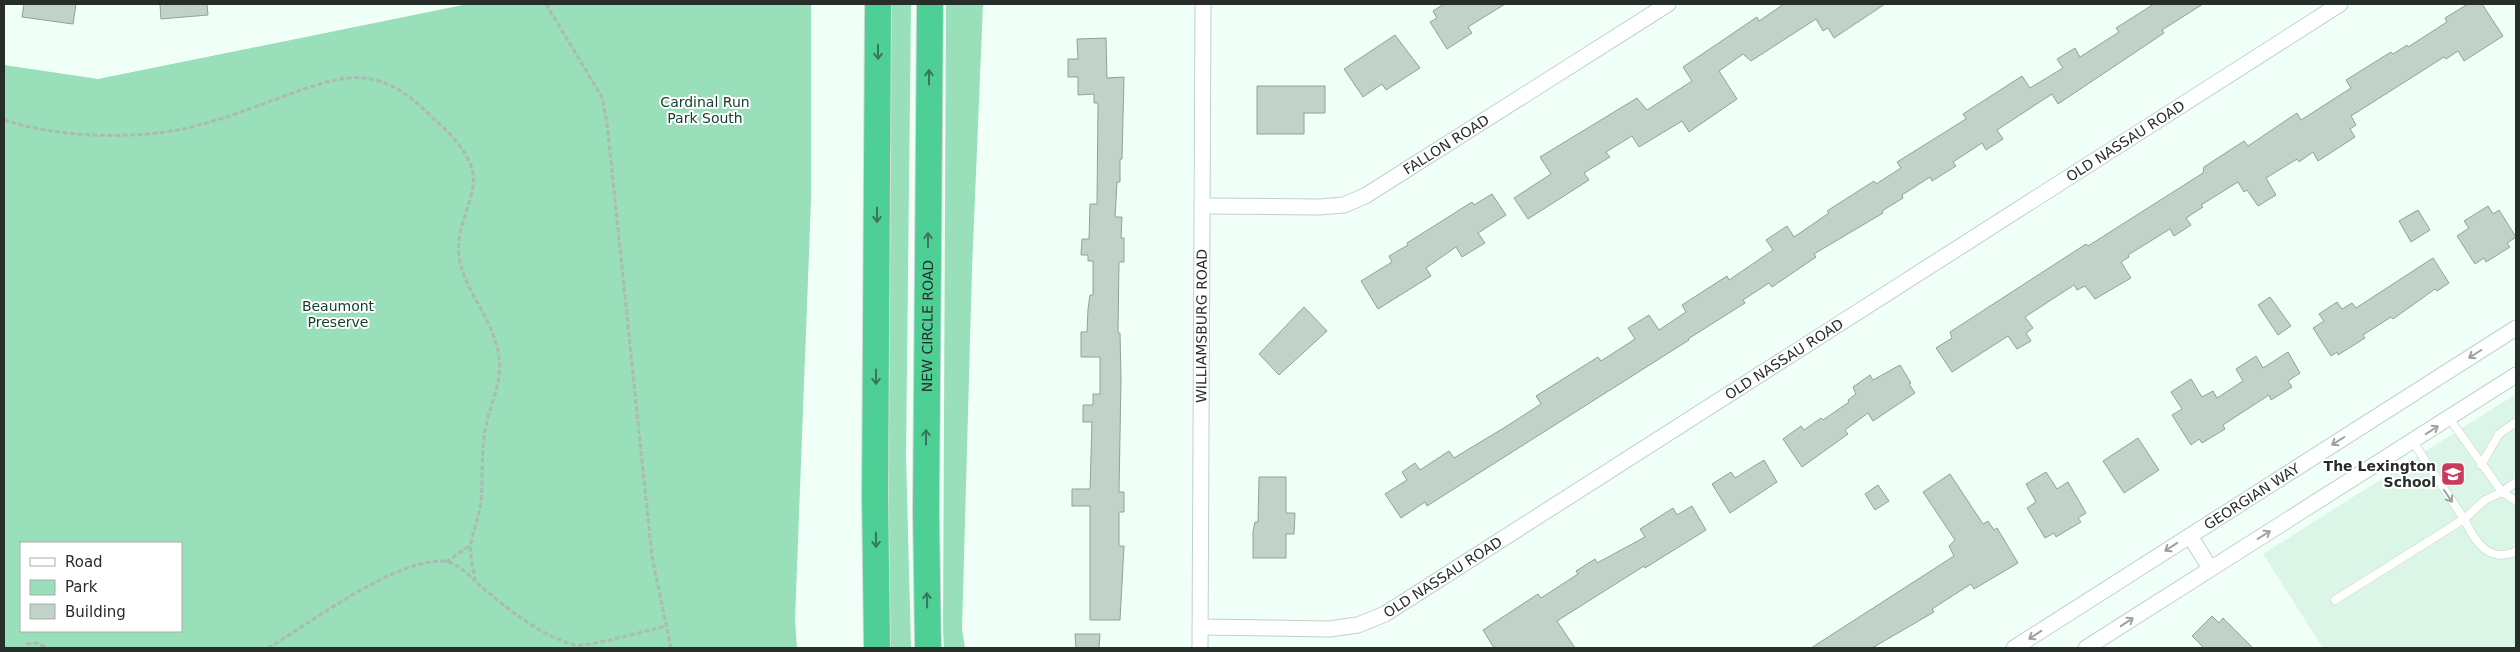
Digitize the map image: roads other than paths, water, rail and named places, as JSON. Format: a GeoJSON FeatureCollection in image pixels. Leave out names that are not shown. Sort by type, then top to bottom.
{"type":"FeatureCollection","features":[{"type":"Feature","properties":{"kind":"highway"},"geometry":{"type":"LineString","coordinates":[[877,648],[875,496],[878,4]]}},
{"type":"Feature","properties":{"kind":"highway","name":"NEW CIRCLE ROAD"},"geometry":{"type":"LineString","coordinates":[[928,648],[926,512],[930,4]]}},
{"type":"Feature","properties":{"kind":"street","name":"WILLIAMSBURG ROAD"},"geometry":{"type":"LineString","coordinates":[[1200,648],[1203,4]]}},
{"type":"Feature","properties":{"kind":"street","name":"FALLON ROAD"},"geometry":{"type":"LineString","coordinates":[[1202,206],[1319,207],[1344,205],[1365,196],[1668,4]]}},
{"type":"Feature","properties":{"kind":"street","name":"OLD NASSAU ROAD"},"geometry":{"type":"LineString","coordinates":[[1201,627],[1329,629],[1358,625],[1385,614],[2340,4]]}},
{"type":"Feature","properties":{"kind":"street","name":"GEORGIAN WAY"},"geometry":{"type":"LineString","coordinates":[[2014,648],[2516,328]]}},
{"type":"Feature","properties":{"kind":"street"},"geometry":{"type":"LineString","coordinates":[[2086,648],[2516,375]]}},
{"type":"Feature","properties":{"kind":"street"},"geometry":{"type":"LineString","coordinates":[[2190,536],[2210,568]]}},
{"type":"Feature","properties":{"kind":"lane"},"geometry":{"type":"LineString","coordinates":[[2449,418],[2502,492],[2516,501]]}},
{"type":"Feature","properties":{"kind":"lane"},"geometry":{"type":"LineString","coordinates":[[2481,465],[2499,434],[2516,422]]}},
{"type":"Feature","properties":{"kind":"lane"},"geometry":{"type":"LineString","coordinates":[[2413,442],[2478,544],[2484,550],[2501,555],[2516,551]]}},
{"type":"Feature","properties":{"kind":"lane"},"geometry":{"type":"LineString","coordinates":[[2334,600],[2464,520],[2485,500],[2502,492],[2516,482]]}},
{"type":"Feature","properties":{"kind":"place","name":"The Lexington School"},"geometry":{"type":"Point","coordinates":[2453,474]}},
{"type":"Feature","properties":{"kind":"park label","name":"Cardinal Run Park South"},"geometry":{"type":"Point","coordinates":[705,110]}},
{"type":"Feature","properties":{"kind":"park label","name":"Beaumont Preserve"},"geometry":{"type":"Point","coordinates":[338,314]}}]}
